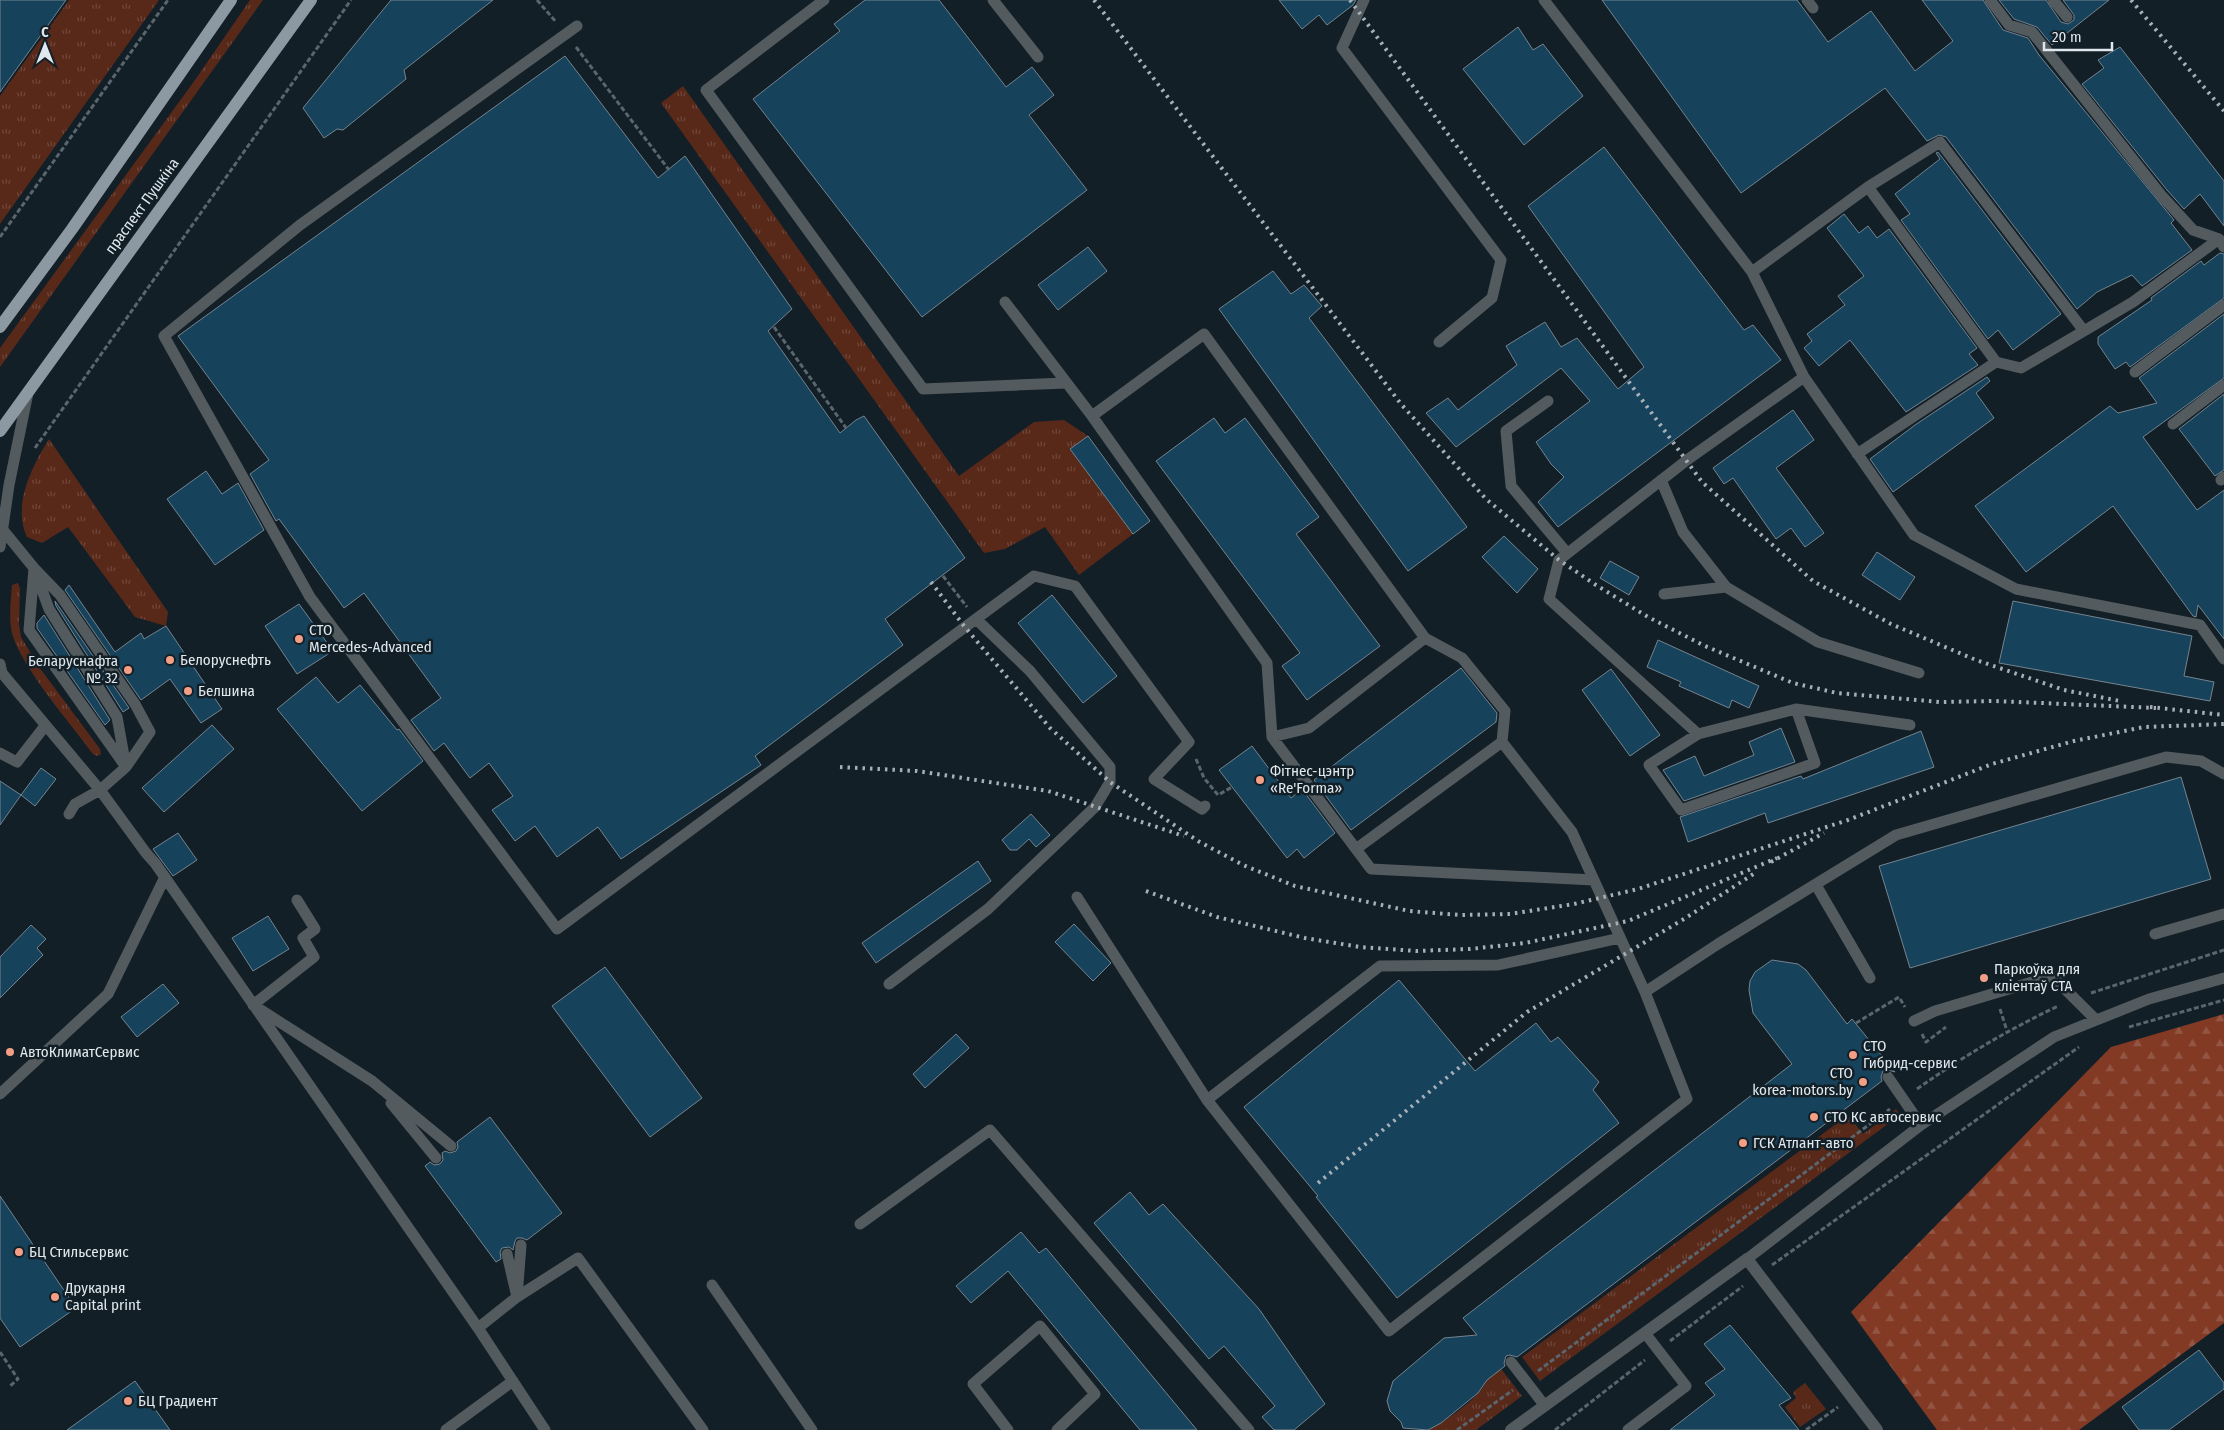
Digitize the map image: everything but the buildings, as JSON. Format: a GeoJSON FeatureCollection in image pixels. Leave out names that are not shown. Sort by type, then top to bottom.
{"type":"FeatureCollection","features":[{"type":"Feature","properties":{"kind":"main road"},"geometry":{"type":"LineString","coordinates":[[0,327],[72,229],[231,0]]}},
{"type":"Feature","properties":{"kind":"main road","name":"праспект Пушкіна"},"geometry":{"type":"LineString","coordinates":[[0,431],[311,0]]}},
{"type":"Feature","properties":{"kind":"street"},"geometry":{"type":"LineString","coordinates":[[1511,1430],[1747,1259],[1877,1430]]}},
{"type":"Feature","properties":{"kind":"lane"},"geometry":{"type":"LineString","coordinates":[[824,0],[706,90],[923,389],[1066,383]]}},
{"type":"Feature","properties":{"kind":"lane"},"geometry":{"type":"LineString","coordinates":[[993,0],[1038,57]]}},
{"type":"Feature","properties":{"kind":"lane"},"geometry":{"type":"LineString","coordinates":[[1364,0],[1342,48],[1502,260],[1492,298],[1438,342]]}},
{"type":"Feature","properties":{"kind":"lane"},"geometry":{"type":"LineString","coordinates":[[1544,0],[1752,272],[1804,377],[1914,535],[2016,588],[2200,625],[2224,659]]}},
{"type":"Feature","properties":{"kind":"lane"},"geometry":{"type":"LineString","coordinates":[[1990,0],[2009,25],[2032,32],[2161,195],[2193,230],[2221,243]]}},
{"type":"Feature","properties":{"kind":"lane"},"geometry":{"type":"LineString","coordinates":[[2053,0],[2067,17]]}},
{"type":"Feature","properties":{"kind":"lane"},"geometry":{"type":"LineString","coordinates":[[577,26],[300,225],[164,336],[310,597],[557,929],[1034,576],[1075,586],[1189,742],[1154,779],[1202,809],[1205,806]]}},
{"type":"Feature","properties":{"kind":"lane"},"geometry":{"type":"LineString","coordinates":[[1752,272],[1868,187],[1940,142],[2084,331]]}},
{"type":"Feature","properties":{"kind":"lane"},"geometry":{"type":"LineString","coordinates":[[1868,187],[1996,362],[2021,368],[2134,302],[2221,243]]}},
{"type":"Feature","properties":{"kind":"lane"},"geometry":{"type":"LineString","coordinates":[[1006,302],[1092,416],[1267,663],[1272,737],[1371,869],[1594,880]]}},
{"type":"Feature","properties":{"kind":"lane"},"geometry":{"type":"LineString","coordinates":[[2135,372],[2224,306]]}},
{"type":"Feature","properties":{"kind":"lane"},"geometry":{"type":"LineString","coordinates":[[1077,898],[1207,1100],[1389,1331],[1687,1099],[1646,992],[1572,832],[1502,742],[1505,712],[1462,658],[1425,638],[1204,334],[1092,416]]}},
{"type":"Feature","properties":{"kind":"lane"},"geometry":{"type":"LineString","coordinates":[[1857,454],[1996,362]]}},
{"type":"Feature","properties":{"kind":"lane"},"geometry":{"type":"LineString","coordinates":[[1698,734],[1549,599],[1559,560],[1661,480],[1804,377]]}},
{"type":"Feature","properties":{"kind":"lane"},"geometry":{"type":"LineString","coordinates":[[2173,424],[2224,385]]}},
{"type":"Feature","properties":{"kind":"lane"},"geometry":{"type":"LineString","coordinates":[[0,547],[9,485],[29,389]]}},
{"type":"Feature","properties":{"kind":"lane"},"geometry":{"type":"LineString","coordinates":[[1548,401],[1506,432],[1511,486],[1567,553]]}},
{"type":"Feature","properties":{"kind":"lane"},"geometry":{"type":"LineString","coordinates":[[1661,480],[1683,532],[1726,587],[1818,642],[1919,674]]}},
{"type":"Feature","properties":{"kind":"lane"},"geometry":{"type":"LineString","coordinates":[[3,530],[66,603],[135,704],[150,732],[126,767],[100,790],[75,804],[69,814]]}},
{"type":"Feature","properties":{"kind":"lane"},"geometry":{"type":"LineString","coordinates":[[34,568],[49,609],[117,717],[126,767]]}},
{"type":"Feature","properties":{"kind":"lane"},"geometry":{"type":"LineString","coordinates":[[34,568],[29,630],[126,767]]}},
{"type":"Feature","properties":{"kind":"lane"},"geometry":{"type":"LineString","coordinates":[[1664,594],[1726,587]]}},
{"type":"Feature","properties":{"kind":"lane"},"geometry":{"type":"LineString","coordinates":[[890,984],[988,909],[1095,806],[1110,782],[1110,767],[1030,671],[976,619]]}},
{"type":"Feature","properties":{"kind":"lane"},"geometry":{"type":"LineString","coordinates":[[1272,737],[1309,728],[1425,638]]}},
{"type":"Feature","properties":{"kind":"lane"},"geometry":{"type":"LineString","coordinates":[[1,670],[45,726],[100,790],[164,877],[478,1328],[542,1427]]}},
{"type":"Feature","properties":{"kind":"lane"},"geometry":{"type":"LineString","coordinates":[[1796,709],[1815,763],[1681,810],[1649,765],[1698,734],[1796,709],[1910,725]]}},
{"type":"Feature","properties":{"kind":"lane"},"geometry":{"type":"LineString","coordinates":[[0,753],[17,762],[45,726]]}},
{"type":"Feature","properties":{"kind":"lane"},"geometry":{"type":"LineString","coordinates":[[1356,849],[1502,742]]}},
{"type":"Feature","properties":{"kind":"lane"},"geometry":{"type":"LineString","coordinates":[[1646,992],[1718,944],[1896,835],[2166,757],[2201,761],[2224,774]]}},
{"type":"Feature","properties":{"kind":"lane"},"geometry":{"type":"LineString","coordinates":[[0,1094],[108,994],[164,877]]}},
{"type":"Feature","properties":{"kind":"lane"},"geometry":{"type":"LineString","coordinates":[[1816,885],[1870,978]]}},
{"type":"Feature","properties":{"kind":"lane"},"geometry":{"type":"LineString","coordinates":[[253,1005],[314,957],[303,938],[315,929],[297,900]]}},
{"type":"Feature","properties":{"kind":"lane"},"geometry":{"type":"LineString","coordinates":[[2156,934],[2224,914]]}},
{"type":"Feature","properties":{"kind":"lane"},"geometry":{"type":"LineString","coordinates":[[1207,1100],[1380,966],[1498,965],[1620,938]]}},
{"type":"Feature","properties":{"kind":"lane"},"geometry":{"type":"LineString","coordinates":[[1914,1022],[1935,1011],[2052,976],[2096,1020]]}},
{"type":"Feature","properties":{"kind":"lane"},"geometry":{"type":"LineString","coordinates":[[1747,1259],[1921,1125],[2054,1037],[2149,998],[2224,978]]}},
{"type":"Feature","properties":{"kind":"lane"},"geometry":{"type":"LineString","coordinates":[[253,1005],[372,1081],[451,1146]]}},
{"type":"Feature","properties":{"kind":"lane"},"geometry":{"type":"LineString","coordinates":[[1888,1077],[1921,1125]]}},
{"type":"Feature","properties":{"kind":"lane"},"geometry":{"type":"LineString","coordinates":[[372,1081],[436,1158]]}},
{"type":"Feature","properties":{"kind":"lane"},"geometry":{"type":"LineString","coordinates":[[860,1224],[990,1130],[1249,1430]]}},
{"type":"Feature","properties":{"kind":"lane"},"geometry":{"type":"LineString","coordinates":[[517,1297],[521,1245]]}},
{"type":"Feature","properties":{"kind":"lane"},"geometry":{"type":"LineString","coordinates":[[507,1254],[517,1297]]}},
{"type":"Feature","properties":{"kind":"lane"},"geometry":{"type":"LineString","coordinates":[[478,1328],[517,1297],[578,1258],[703,1430]]}},
{"type":"Feature","properties":{"kind":"lane"},"geometry":{"type":"LineString","coordinates":[[712,1285],[812,1430]]}},
{"type":"Feature","properties":{"kind":"lane"},"geometry":{"type":"LineString","coordinates":[[1008,1430],[973,1384],[1040,1326],[1095,1394],[1057,1430]]}},
{"type":"Feature","properties":{"kind":"lane"},"geometry":{"type":"LineString","coordinates":[[1628,1430],[1686,1386],[1645,1333]]}},
{"type":"Feature","properties":{"kind":"lane"},"geometry":{"type":"LineString","coordinates":[[1511,1362],[1544,1406]]}},
{"type":"Feature","properties":{"kind":"lane"},"geometry":{"type":"LineString","coordinates":[[446,1430],[513,1381]]}},
{"type":"Feature","properties":{"kind":"path"},"geometry":{"type":"LineString","coordinates":[[0,238],[168,0]]}},
{"type":"Feature","properties":{"kind":"path"},"geometry":{"type":"LineString","coordinates":[[31,453],[351,0]]}},
{"type":"Feature","properties":{"kind":"path"},"geometry":{"type":"LineString","coordinates":[[537,0],[565,33],[668,170]]}},
{"type":"Feature","properties":{"kind":"path"},"geometry":{"type":"LineString","coordinates":[[774,327],[846,428]]}},
{"type":"Feature","properties":{"kind":"path"},"geometry":{"type":"LineString","coordinates":[[943,576],[976,619]]}},
{"type":"Feature","properties":{"kind":"path"},"geometry":{"type":"LineString","coordinates":[[1189,742],[1204,778],[1218,795],[1232,787]]}},
{"type":"Feature","properties":{"kind":"path"},"geometry":{"type":"LineString","coordinates":[[1457,1430],[1962,1057],[2007,1031],[2074,998],[2224,950]]}},
{"type":"Feature","properties":{"kind":"path"},"geometry":{"type":"LineString","coordinates":[[1856,1023],[1899,997]]}},
{"type":"Feature","properties":{"kind":"path"},"geometry":{"type":"LineString","coordinates":[[2120,1030],[2224,1000]]}},
{"type":"Feature","properties":{"kind":"path"},"geometry":{"type":"LineString","coordinates":[[1743,1286],[2083,1044]]}},
{"type":"Feature","properties":{"kind":"path"},"geometry":{"type":"LineString","coordinates":[[0,1352],[18,1379],[9,1387]]}},
{"type":"Feature","properties":{"kind":"path"},"geometry":{"type":"LineString","coordinates":[[1806,1430],[1838,1407]]}},
{"type":"Feature","properties":{"kind":"green space"},"geometry":{"type":"Polygon","coordinates":[[[69,0],[159,0],[0,224],[0,96],[69,0]]]}},
{"type":"Feature","properties":{"kind":"green space"},"geometry":{"type":"Polygon","coordinates":[[[250,0],[263,0],[0,367],[0,348],[195,80],[250,0]]]}},
{"type":"Feature","properties":{"kind":"green space"},"geometry":{"type":"Polygon","coordinates":[[[683,86],[959,476],[1034,422],[1064,420],[1088,436],[1070,449],[1133,534],[1079,575],[1045,527],[1005,549],[984,553],[661,103],[683,86]]]}},
{"type":"Feature","properties":{"kind":"green space"},"geometry":{"type":"Polygon","coordinates":[[[49,439],[168,612],[166,626],[135,617],[68,527],[42,543],[27,537],[23,525],[23,499],[36,461],[49,439]]]}},
{"type":"Feature","properties":{"kind":"green space"},"geometry":{"type":"Polygon","coordinates":[[[18,583],[20,589],[19,624],[21,637],[39,667],[100,749],[101,754],[97,756],[93,754],[33,674],[15,641],[11,628],[10,606],[12,585],[18,583]]]}},
{"type":"Feature","properties":{"kind":"green space"},"geometry":{"type":"Polygon","coordinates":[[[2224,1014],[2224,1323],[2079,1430],[1937,1430],[1851,1312],[2111,1047],[2224,1014]]]}},
{"type":"Feature","properties":{"kind":"green space"},"geometry":{"type":"Polygon","coordinates":[[[1896,1109],[1900,1115],[1540,1381],[1522,1357],[1848,1115],[1863,1134],[1896,1109]]]}},
{"type":"Feature","properties":{"kind":"green space"},"geometry":{"type":"Polygon","coordinates":[[[1492,1357],[1522,1396],[1476,1430],[1428,1430],[1460,1410],[1474,1397],[1488,1378],[1492,1357]]]}},
{"type":"Feature","properties":{"kind":"green space"},"geometry":{"type":"Polygon","coordinates":[[[1805,1383],[1826,1409],[1800,1427],[1785,1407],[1796,1398],[1793,1392],[1805,1383]]]}},
{"type":"Feature","properties":{"kind":"railway"},"geometry":{"type":"LineString","coordinates":[[1094,0],[1401,404],[1486,499],[1559,560],[1596,585],[1648,617],[1705,646],[1793,683],[1837,693],[1940,702],[1995,701],[2156,708]]}},
{"type":"Feature","properties":{"kind":"railway"},"geometry":{"type":"LineString","coordinates":[[1350,0],[1702,482],[1813,581],[1891,624],[1976,660],[2064,690],[2120,701]]}},
{"type":"Feature","properties":{"kind":"railway"},"geometry":{"type":"LineString","coordinates":[[2131,0],[2224,111]]}},
{"type":"Feature","properties":{"kind":"railway"},"geometry":{"type":"LineString","coordinates":[[931,582],[964,626],[1050,728],[1110,782],[1198,841],[1243,865],[1295,886],[1409,911],[1460,915],[1510,914],[1574,904],[1638,889],[1848,820],[1992,764],[2074,741],[2144,727],[2224,724]]}},
{"type":"Feature","properties":{"kind":"railway"},"geometry":{"type":"LineString","coordinates":[[2150,707],[2224,715]]}},
{"type":"Feature","properties":{"kind":"railway"},"geometry":{"type":"LineString","coordinates":[[840,767],[917,771],[1048,791],[1184,836]]}},
{"type":"Feature","properties":{"kind":"railway"},"geometry":{"type":"LineString","coordinates":[[1771,862],[1824,833]]}},
{"type":"Feature","properties":{"kind":"railway"},"geometry":{"type":"LineString","coordinates":[[1146,891],[1217,917],[1305,938],[1360,947],[1416,951],[1470,949],[1525,943],[1628,921],[1777,858]]}},
{"type":"Feature","properties":{"kind":"railway"},"geometry":{"type":"LineString","coordinates":[[1318,1183],[1527,1012],[1684,919],[1755,873]]}},
{"type":"Feature","properties":{"kind":"place","name":"СТО Mercedes-Advanced"},"geometry":{"type":"Point","coordinates":[299,639]}},
{"type":"Feature","properties":{"kind":"place","name":"Белоруснефть"},"geometry":{"type":"Point","coordinates":[170,660]}},
{"type":"Feature","properties":{"kind":"place","name":"Беларуснафта № 32"},"geometry":{"type":"Point","coordinates":[128,670]}},
{"type":"Feature","properties":{"kind":"place","name":"Белшина"},"geometry":{"type":"Point","coordinates":[188,691]}},
{"type":"Feature","properties":{"kind":"place","name":"Фітнес-цэнтр «Re'Forma»"},"geometry":{"type":"Point","coordinates":[1260,780]}},
{"type":"Feature","properties":{"kind":"place","name":"Паркоўка для кліентаў СТА"},"geometry":{"type":"Point","coordinates":[1984,978]}},
{"type":"Feature","properties":{"kind":"place","name":"АвтоКлиматСервис"},"geometry":{"type":"Point","coordinates":[10,1052]}},
{"type":"Feature","properties":{"kind":"place","name":"СТО Гибрид-сервис"},"geometry":{"type":"Point","coordinates":[1853,1055]}},
{"type":"Feature","properties":{"kind":"place","name":"СТО korea-motors.by"},"geometry":{"type":"Point","coordinates":[1863,1082]}},
{"type":"Feature","properties":{"kind":"place","name":"СТО КС автосервис"},"geometry":{"type":"Point","coordinates":[1814,1117]}},
{"type":"Feature","properties":{"kind":"place","name":"ГСК Атлант-авто"},"geometry":{"type":"Point","coordinates":[1743,1143]}},
{"type":"Feature","properties":{"kind":"place","name":"БЦ Стильсервис"},"geometry":{"type":"Point","coordinates":[19,1252]}},
{"type":"Feature","properties":{"kind":"place","name":"Друкарня Capital print"},"geometry":{"type":"Point","coordinates":[55,1297]}},
{"type":"Feature","properties":{"kind":"place","name":"БЦ Градиент"},"geometry":{"type":"Point","coordinates":[128,1401]}}]}
